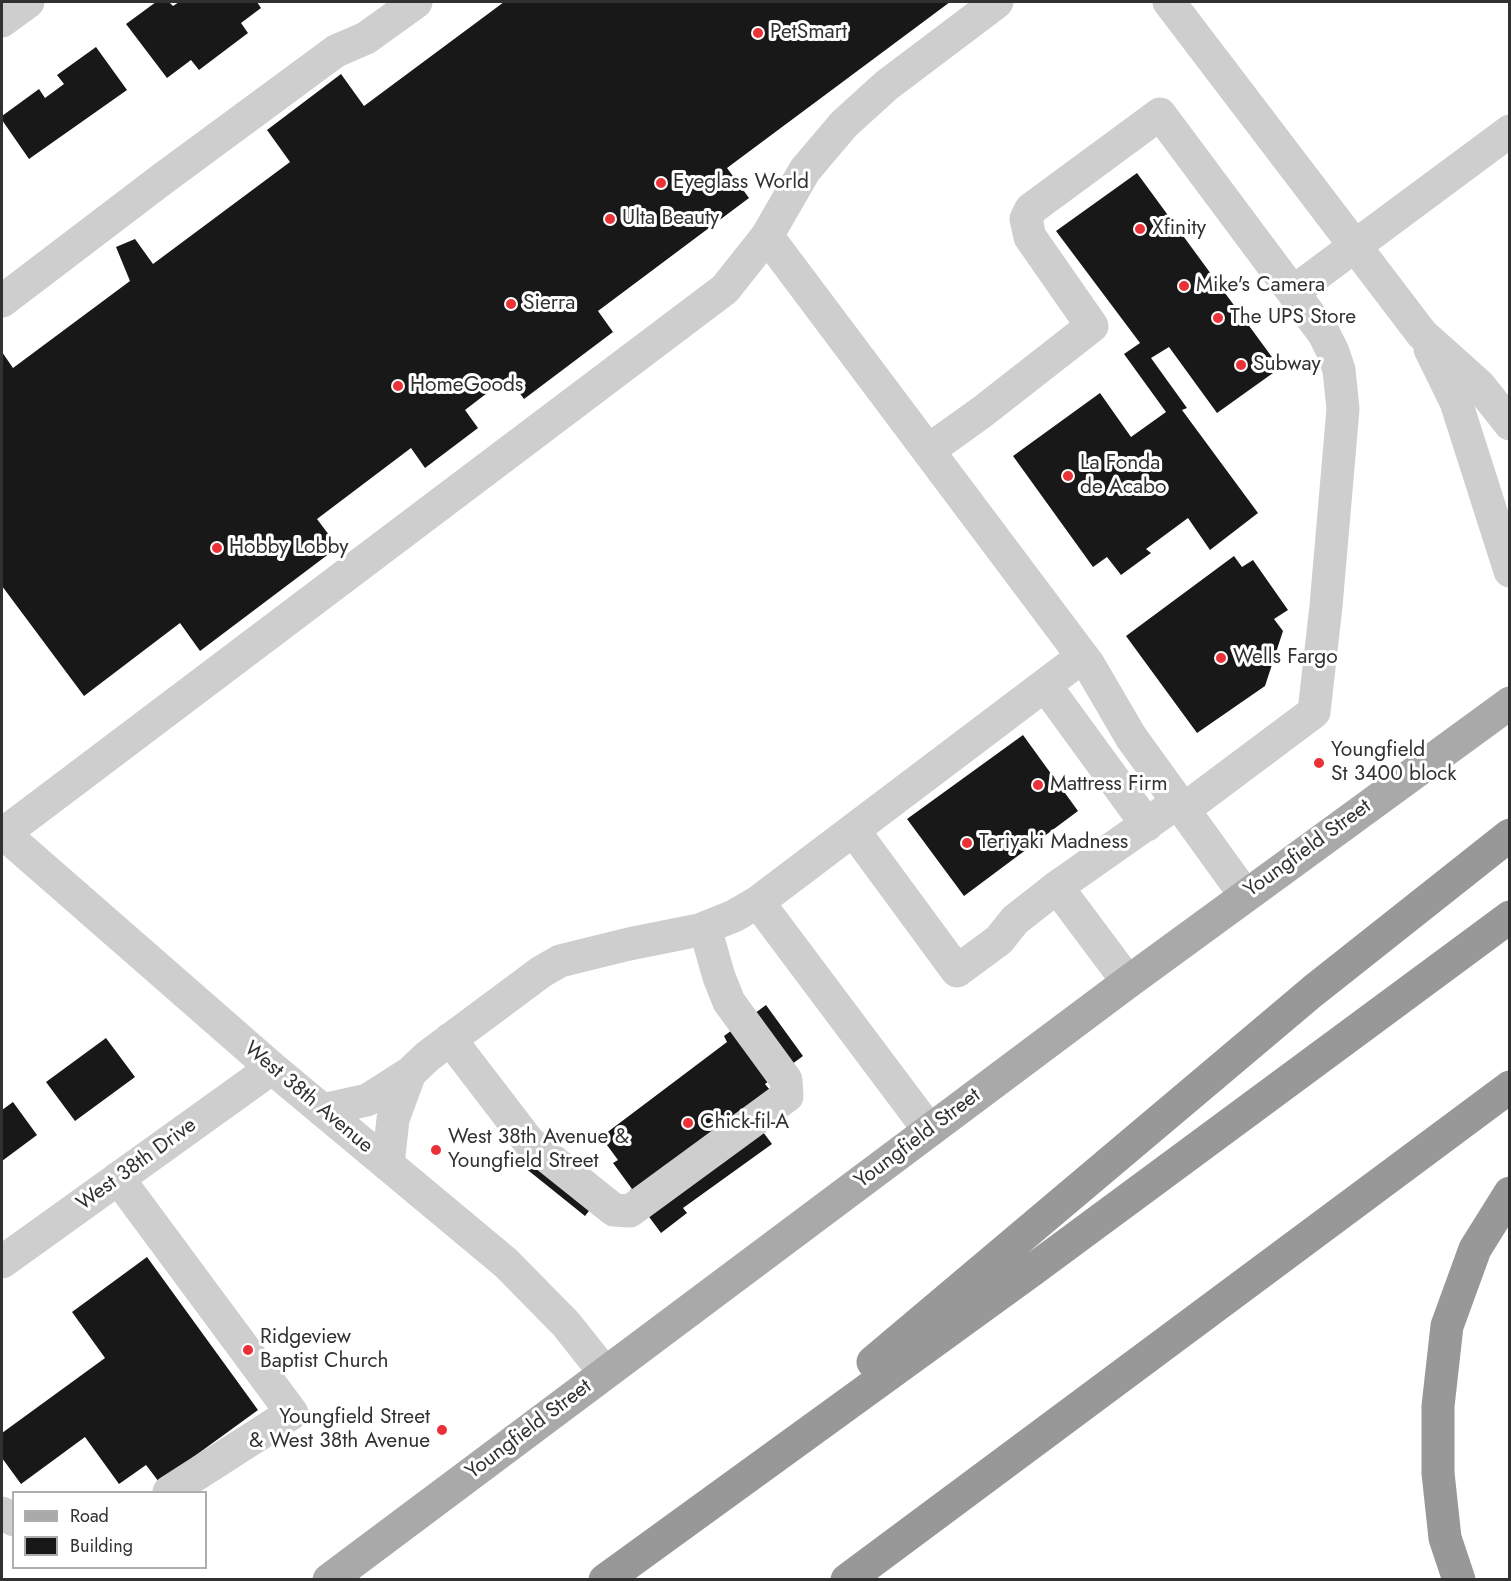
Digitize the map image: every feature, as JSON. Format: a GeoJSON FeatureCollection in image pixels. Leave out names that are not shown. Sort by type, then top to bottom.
{"type":"FeatureCollection","features":[{"type":"Feature","properties":{"kind":"highway"},"geometry":{"type":"LineString","coordinates":[[681,1524],[1313,991],[1509,835]]}},
{"type":"Feature","properties":{"kind":"highway"},"geometry":{"type":"LineString","coordinates":[[605,1580],[910,1360],[1509,917]]}},
{"type":"Feature","properties":{"kind":"highway"},"geometry":{"type":"LineString","coordinates":[[847,1580],[1509,1087]]}},
{"type":"Feature","properties":{"kind":"highway"},"geometry":{"type":"LineString","coordinates":[[1459,1580],[1445,1538],[1438,1473],[1438,1406],[1447,1326],[1475,1249],[1509,1193]]}},
{"type":"Feature","properties":{"kind":"main road","name":"Youngfield Street"},"geometry":{"type":"LineString","coordinates":[[329,1580],[1245,895],[1509,703]]}},
{"type":"Feature","properties":{"kind":"street"},"geometry":{"type":"LineString","coordinates":[[2,21],[28,2]]}},
{"type":"Feature","properties":{"kind":"street"},"geometry":{"type":"LineString","coordinates":[[2,301],[336,51],[366,38],[416,2]]}},
{"type":"Feature","properties":{"kind":"street"},"geometry":{"type":"LineString","coordinates":[[2,833],[710,302],[725,289],[768,236],[804,170],[844,124],[887,85],[997,2]]}},
{"type":"Feature","properties":{"kind":"street"},"geometry":{"type":"LineString","coordinates":[[1169,2],[1422,334],[1479,385],[1509,424]]}},
{"type":"Feature","properties":{"kind":"street"},"geometry":{"type":"LineString","coordinates":[[854,831],[957,971],[999,940],[1015,920],[1111,847],[1180,806],[1314,712],[1326,606],[1343,409],[1340,380],[1333,352],[1324,334],[1160,114],[1031,209],[1026,219],[1030,237],[1092,326],[982,412],[929,450]]}},
{"type":"Feature","properties":{"kind":"street"},"geometry":{"type":"LineString","coordinates":[[1293,292],[1509,131]]}},
{"type":"Feature","properties":{"kind":"street"},"geometry":{"type":"LineString","coordinates":[[768,236],[1082,657],[1131,737],[1245,895]]}},
{"type":"Feature","properties":{"kind":"street"},"geometry":{"type":"LineString","coordinates":[[1422,334],[1456,402],[1509,571]]}},
{"type":"Feature","properties":{"kind":"street"},"geometry":{"type":"LineString","coordinates":[[322,1110],[367,1100],[410,1073],[450,1039],[541,972],[560,961],[705,928],[734,916],[758,902],[1082,657]]}},
{"type":"Feature","properties":{"kind":"street"},"geometry":{"type":"LineString","coordinates":[[1045,685],[1147,825]]}},
{"type":"Feature","properties":{"kind":"street","name":"West 38th Avenue"},"geometry":{"type":"LineString","coordinates":[[2,833],[272,1068],[506,1263],[561,1318],[605,1373]]}},
{"type":"Feature","properties":{"kind":"street"},"geometry":{"type":"LineString","coordinates":[[1057,887],[1128,982]]}},
{"type":"Feature","properties":{"kind":"street"},"geometry":{"type":"LineString","coordinates":[[758,902],[929,1130]]}},
{"type":"Feature","properties":{"kind":"street"},"geometry":{"type":"LineString","coordinates":[[450,1039],[495,1098],[498,1124],[524,1158],[609,1226],[628,1230],[801,1099],[800,1071],[744,995],[719,977],[705,928]]}},
{"type":"Feature","properties":{"kind":"street","name":"West 38th Drive"},"geometry":{"type":"LineString","coordinates":[[2,1262],[272,1068]]}},
{"type":"Feature","properties":{"kind":"street"},"geometry":{"type":"LineString","coordinates":[[388,1165],[393,1119],[410,1073]]}},
{"type":"Feature","properties":{"kind":"street"},"geometry":{"type":"LineString","coordinates":[[118,1178],[292,1413],[172,1491]]}},
{"type":"Feature","properties":{"kind":"building"},"geometry":{"type":"Polygon","coordinates":[[[156,2],[169,2],[173,6],[179,2],[257,2],[261,8],[241,23],[248,33],[199,70],[191,60],[167,78],[126,24],[156,2]]]}},
{"type":"Feature","properties":{"kind":"building"},"geometry":{"type":"Polygon","coordinates":[[[504,2],[950,2],[727,168],[749,198],[598,311],[613,332],[524,399],[508,377],[465,410],[478,428],[425,468],[411,448],[317,519],[338,547],[200,651],[180,623],[84,696],[2,586],[2,352],[13,368],[130,281],[116,247],[135,239],[153,264],[290,162],[267,130],[341,74],[364,106],[504,2]]]}},
{"type":"Feature","properties":{"kind":"building"},"geometry":{"type":"Polygon","coordinates":[[[96,47],[127,90],[29,159],[2,120],[2,116],[39,89],[45,98],[64,84],[57,75],[96,47]]]}},
{"type":"Feature","properties":{"kind":"building"},"geometry":{"type":"Polygon","coordinates":[[[1137,173],[1280,368],[1217,413],[1169,347],[1151,358],[1187,408],[1182,410],[1258,513],[1210,550],[1188,518],[1146,549],[1151,553],[1121,575],[1107,557],[1093,567],[1013,456],[1100,393],[1131,437],[1166,412],[1124,354],[1140,343],[1056,231],[1137,173]]]}},
{"type":"Feature","properties":{"kind":"building"},"geometry":{"type":"Polygon","coordinates":[[[1234,556],[1242,567],[1253,560],[1288,610],[1274,619],[1283,631],[1265,686],[1197,733],[1126,636],[1234,556]]]}},
{"type":"Feature","properties":{"kind":"building"},"geometry":{"type":"Polygon","coordinates":[[[1023,735],[1078,811],[964,896],[907,819],[1023,735]]]}},
{"type":"Feature","properties":{"kind":"building","name":"Chick-fil-A"},"geometry":{"type":"Polygon","coordinates":[[[766,1005],[803,1056],[765,1084],[770,1090],[745,1108],[772,1144],[683,1208],[687,1213],[661,1233],[630,1191],[632,1189],[613,1163],[618,1160],[601,1137],[727,1042],[724,1036],[766,1005]]]}},
{"type":"Feature","properties":{"kind":"building"},"geometry":{"type":"Polygon","coordinates":[[[106,1038],[135,1077],[75,1121],[46,1082],[106,1038]]]}},
{"type":"Feature","properties":{"kind":"building"},"geometry":{"type":"Polygon","coordinates":[[[13,1102],[37,1135],[2,1161],[2,1110],[13,1102]]]}},
{"type":"Feature","properties":{"kind":"building"},"geometry":{"type":"Polygon","coordinates":[[[546,1140],[606,1189],[585,1216],[524,1167],[546,1140]]]}},
{"type":"Feature","properties":{"kind":"building"},"geometry":{"type":"Polygon","coordinates":[[[147,1257],[258,1410],[159,1482],[146,1465],[119,1484],[85,1437],[21,1484],[2,1458],[2,1433],[105,1358],[72,1312],[147,1257]]]}},
{"type":"Feature","properties":{"kind":"place","name":"PetSmart"},"geometry":{"type":"Point","coordinates":[758,33]}},
{"type":"Feature","properties":{"kind":"place","name":"Eyeglass World"},"geometry":{"type":"Point","coordinates":[661,183]}},
{"type":"Feature","properties":{"kind":"place","name":"Ulta Beauty"},"geometry":{"type":"Point","coordinates":[610,219]}},
{"type":"Feature","properties":{"kind":"place","name":"Xfinity"},"geometry":{"type":"Point","coordinates":[1140,229]}},
{"type":"Feature","properties":{"kind":"place","name":"Mike's Camera"},"geometry":{"type":"Point","coordinates":[1184,286]}},
{"type":"Feature","properties":{"kind":"place","name":"Sierra"},"geometry":{"type":"Point","coordinates":[511,304]}},
{"type":"Feature","properties":{"kind":"place","name":"The UPS Store"},"geometry":{"type":"Point","coordinates":[1218,318]}},
{"type":"Feature","properties":{"kind":"place","name":"Subway"},"geometry":{"type":"Point","coordinates":[1241,365]}},
{"type":"Feature","properties":{"kind":"place","name":"HomeGoods"},"geometry":{"type":"Point","coordinates":[398,386]}},
{"type":"Feature","properties":{"kind":"place","name":"La Fonda de Acabo"},"geometry":{"type":"Point","coordinates":[1068,476]}},
{"type":"Feature","properties":{"kind":"place","name":"Hobby Lobby"},"geometry":{"type":"Point","coordinates":[217,548]}},
{"type":"Feature","properties":{"kind":"place","name":"Wells Fargo"},"geometry":{"type":"Point","coordinates":[1221,658]}},
{"type":"Feature","properties":{"kind":"place","name":"Youngfield St 3400 block"},"geometry":{"type":"Point","coordinates":[1319,763]}},
{"type":"Feature","properties":{"kind":"place","name":"Mattress Firm"},"geometry":{"type":"Point","coordinates":[1038,785]}},
{"type":"Feature","properties":{"kind":"place","name":"Teriyaki Madness"},"geometry":{"type":"Point","coordinates":[967,843]}},
{"type":"Feature","properties":{"kind":"place","name":"Chick-fil-A"},"geometry":{"type":"Point","coordinates":[688,1123]}},
{"type":"Feature","properties":{"kind":"place","name":"West 38th Avenue & Youngfield Street"},"geometry":{"type":"Point","coordinates":[436,1150]}},
{"type":"Feature","properties":{"kind":"place","name":"Ridgeview Baptist Church"},"geometry":{"type":"Point","coordinates":[248,1350]}},
{"type":"Feature","properties":{"kind":"place","name":"Youngfield Street & West 38th Avenue"},"geometry":{"type":"Point","coordinates":[442,1430]}}]}
